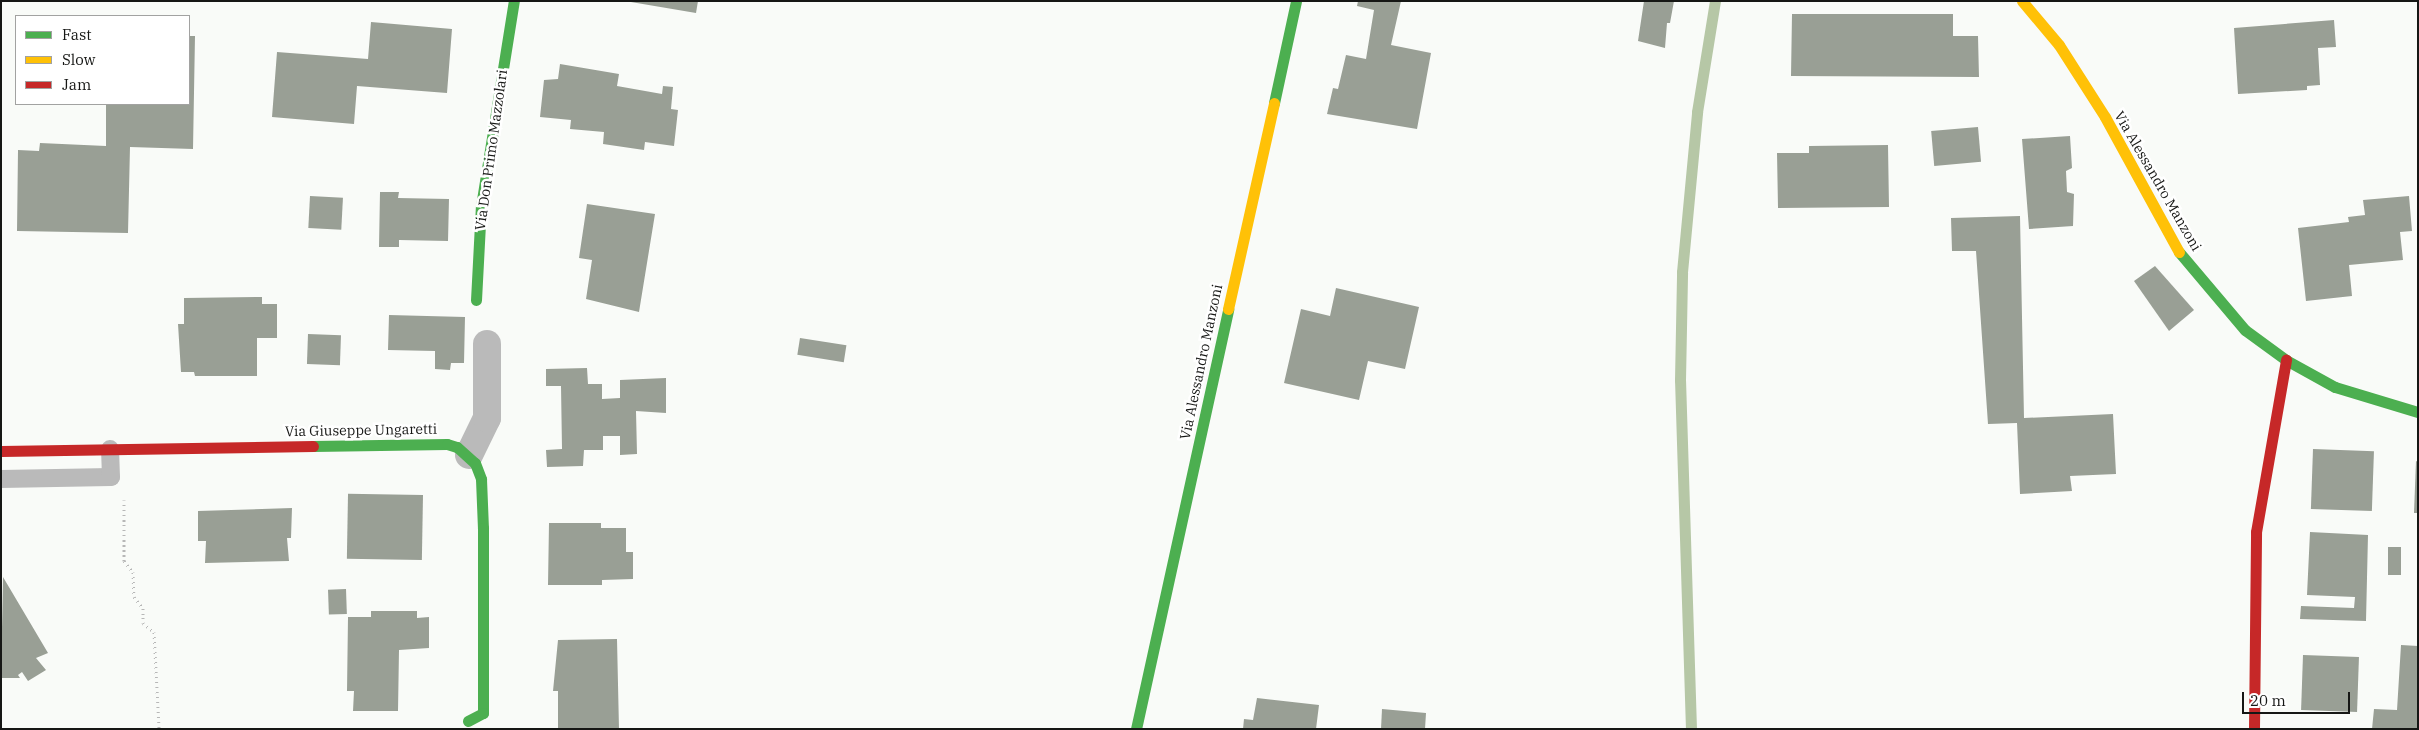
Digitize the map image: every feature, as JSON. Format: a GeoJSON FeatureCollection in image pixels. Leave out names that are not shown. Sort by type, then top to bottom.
{"type":"FeatureCollection","features":[{"type":"Feature","properties":{"kind":"street","name":"Via Don Primo Mazzolari"},"geometry":{"type":"LineString","coordinates":[[476,300],[481,206],[514,1]]}},
{"type":"Feature","properties":{"kind":"street","name":"Via Alessandro Manzoni"},"geometry":{"type":"LineString","coordinates":[[1136,729],[1296,1]]}},
{"type":"Feature","properties":{"kind":"street","name":"Via Alessandro Manzoni"},"geometry":{"type":"LineString","coordinates":[[2022,1],[2059,45],[2100,109],[2182,257],[2244,330],[2286,360],[2335,387],[2418,412]]}},
{"type":"Feature","properties":{"kind":"street"},"geometry":{"type":"LineString","coordinates":[[468,721],[483,713],[481,479],[469,455],[487,418],[486,344]]}},
{"type":"Feature","properties":{"kind":"street"},"geometry":{"type":"LineString","coordinates":[[2254,729],[2256,532],[2286,360]]}},
{"type":"Feature","properties":{"kind":"street","name":"Via Giuseppe Ungaretti"},"geometry":{"type":"LineString","coordinates":[[1,451],[447,444],[469,455]]}},
{"type":"Feature","properties":{"kind":"lane"},"geometry":{"type":"LineString","coordinates":[[1,479],[111,477],[117,449]]}},
{"type":"Feature","properties":{"kind":"path"},"geometry":{"type":"LineString","coordinates":[[117,449],[124,561],[133,572],[134,597],[143,608],[143,623],[154,632],[159,729]]}},
{"type":"Feature","properties":{"kind":"building"},"geometry":{"type":"Polygon","coordinates":[[[625,1],[698,1],[696,13],[625,1]]]}},
{"type":"Feature","properties":{"kind":"building"},"geometry":{"type":"Polygon","coordinates":[[[1358,1],[1401,1],[1391,45],[1431,53],[1417,129],[1327,114],[1333,88],[1338,89],[1346,55],[1366,59],[1374,10],[1357,6],[1358,1]]]}},
{"type":"Feature","properties":{"kind":"building"},"geometry":{"type":"Polygon","coordinates":[[[1644,1],[1674,1],[1670,23],[1667,23],[1665,48],[1638,41],[1644,1]]]}},
{"type":"Feature","properties":{"kind":"building"},"geometry":{"type":"Polygon","coordinates":[[[1792,14],[1953,14],[1953,36],[1978,36],[1979,77],[1791,76],[1792,14]]]}},
{"type":"Feature","properties":{"kind":"building"},"geometry":{"type":"Polygon","coordinates":[[[2334,20],[2336,47],[2318,48],[2320,85],[2307,86],[2307,90],[2238,94],[2234,28],[2334,20]]]}},
{"type":"Feature","properties":{"kind":"building"},"geometry":{"type":"Polygon","coordinates":[[[371,22],[452,29],[447,93],[357,86],[354,124],[272,117],[277,52],[368,59],[371,22]]]}},
{"type":"Feature","properties":{"kind":"building"},"geometry":{"type":"Polygon","coordinates":[[[190,36],[195,36],[193,149],[130,147],[128,233],[17,231],[18,150],[39,151],[40,143],[106,146],[106,105],[190,105],[190,36]]]}},
{"type":"Feature","properties":{"kind":"building"},"geometry":{"type":"Polygon","coordinates":[[[560,64],[619,74],[617,86],[662,94],[663,86],[673,87],[671,109],[678,110],[674,146],[645,142],[644,150],[603,144],[604,132],[570,129],[571,120],[540,117],[544,80],[558,79],[560,64]]]}},
{"type":"Feature","properties":{"kind":"building"},"geometry":{"type":"Polygon","coordinates":[[[1978,127],[1981,162],[1934,166],[1931,131],[1978,127]]]}},
{"type":"Feature","properties":{"kind":"building"},"geometry":{"type":"Polygon","coordinates":[[[2070,136],[2072,168],[2066,171],[2067,192],[2074,194],[2073,226],[2029,229],[2022,139],[2070,136]]]}},
{"type":"Feature","properties":{"kind":"building"},"geometry":{"type":"Polygon","coordinates":[[[1888,145],[1889,207],[1778,208],[1777,153],[1809,153],[1809,146],[1888,145]]]}},
{"type":"Feature","properties":{"kind":"building"},"geometry":{"type":"Polygon","coordinates":[[[380,192],[399,192],[398,198],[449,199],[448,241],[399,240],[399,247],[379,247],[380,192]]]}},
{"type":"Feature","properties":{"kind":"building"},"geometry":{"type":"Polygon","coordinates":[[[310,196],[343,198],[341,230],[308,228],[310,196]]]}},
{"type":"Feature","properties":{"kind":"building"},"geometry":{"type":"Polygon","coordinates":[[[2409,196],[2412,231],[2400,232],[2403,260],[2349,265],[2352,296],[2306,301],[2298,228],[2349,222],[2348,217],[2365,215],[2363,200],[2409,196]]]}},
{"type":"Feature","properties":{"kind":"building"},"geometry":{"type":"Polygon","coordinates":[[[587,204],[655,214],[639,312],[586,299],[592,260],[579,258],[587,204]]]}},
{"type":"Feature","properties":{"kind":"building"},"geometry":{"type":"Polygon","coordinates":[[[2020,216],[2024,418],[2113,414],[2116,474],[2070,476],[2072,491],[2020,494],[2017,423],[1988,424],[1976,251],[1952,251],[1951,218],[2020,216]]]}},
{"type":"Feature","properties":{"kind":"building"},"geometry":{"type":"Polygon","coordinates":[[[2155,266],[2194,310],[2169,331],[2134,281],[2155,266]]]}},
{"type":"Feature","properties":{"kind":"building"},"geometry":{"type":"Polygon","coordinates":[[[1336,288],[1419,307],[1405,369],[1368,361],[1359,400],[1284,383],[1301,309],[1330,316],[1336,288]]]}},
{"type":"Feature","properties":{"kind":"building"},"geometry":{"type":"Polygon","coordinates":[[[262,297],[262,304],[277,304],[277,338],[257,338],[257,376],[195,376],[194,372],[181,372],[178,324],[184,324],[184,298],[262,297]]]}},
{"type":"Feature","properties":{"kind":"building"},"geometry":{"type":"Polygon","coordinates":[[[389,315],[465,317],[464,363],[451,363],[450,370],[435,369],[435,351],[388,350],[389,315]]]}},
{"type":"Feature","properties":{"kind":"building"},"geometry":{"type":"Polygon","coordinates":[[[308,334],[341,335],[340,365],[307,364],[308,334]]]}},
{"type":"Feature","properties":{"kind":"building"},"geometry":{"type":"Polygon","coordinates":[[[800,338],[846,345],[844,362],[797,355],[800,338]]]}},
{"type":"Feature","properties":{"kind":"building"},"geometry":{"type":"Polygon","coordinates":[[[587,368],[588,384],[602,384],[602,399],[620,398],[620,380],[666,378],[666,413],[636,411],[637,454],[620,455],[620,436],[603,436],[603,450],[584,450],[583,466],[547,467],[546,450],[562,449],[561,386],[546,386],[546,369],[587,368]]]}},
{"type":"Feature","properties":{"kind":"building"},"geometry":{"type":"Polygon","coordinates":[[[2313,449],[2374,451],[2372,511],[2311,509],[2313,449]]]}},
{"type":"Feature","properties":{"kind":"building"},"geometry":{"type":"Polygon","coordinates":[[[2416,461],[2418,462],[2418,513],[2414,513],[2416,461]]]}},
{"type":"Feature","properties":{"kind":"building"},"geometry":{"type":"Polygon","coordinates":[[[348,494],[423,495],[422,560],[347,559],[348,494]]]}},
{"type":"Feature","properties":{"kind":"building"},"geometry":{"type":"Polygon","coordinates":[[[292,508],[291,538],[287,538],[289,561],[205,563],[206,541],[198,541],[198,511],[292,508]]]}},
{"type":"Feature","properties":{"kind":"building"},"geometry":{"type":"Polygon","coordinates":[[[549,523],[601,523],[601,528],[626,528],[626,552],[633,552],[633,579],[602,580],[602,585],[548,585],[549,523]]]}},
{"type":"Feature","properties":{"kind":"building"},"geometry":{"type":"Polygon","coordinates":[[[2310,532],[2368,535],[2366,621],[2300,619],[2301,606],[2354,608],[2355,597],[2307,595],[2310,532]]]}},
{"type":"Feature","properties":{"kind":"building"},"geometry":{"type":"Polygon","coordinates":[[[2388,547],[2401,547],[2401,575],[2388,575],[2388,547]]]}},
{"type":"Feature","properties":{"kind":"building"},"geometry":{"type":"Polygon","coordinates":[[[3,577],[48,653],[36,658],[46,670],[28,681],[22,672],[18,675],[20,678],[1,678],[3,577]]]}},
{"type":"Feature","properties":{"kind":"building"},"geometry":{"type":"Polygon","coordinates":[[[346,589],[347,614],[329,615],[328,590],[346,589]]]}},
{"type":"Feature","properties":{"kind":"building"},"geometry":{"type":"Polygon","coordinates":[[[371,611],[417,611],[417,618],[429,617],[429,648],[399,650],[398,711],[353,711],[354,691],[347,691],[348,617],[371,617],[371,611]]]}},
{"type":"Feature","properties":{"kind":"building"},"geometry":{"type":"Polygon","coordinates":[[[617,639],[619,729],[558,729],[558,691],[553,691],[558,640],[617,639]]]}},
{"type":"Feature","properties":{"kind":"building"},"geometry":{"type":"Polygon","coordinates":[[[2401,645],[2418,646],[2418,729],[2372,729],[2374,709],[2397,710],[2401,645]]]}},
{"type":"Feature","properties":{"kind":"building"},"geometry":{"type":"Polygon","coordinates":[[[2303,655],[2359,657],[2357,712],[2301,710],[2303,655]]]}},
{"type":"Feature","properties":{"kind":"building"},"geometry":{"type":"Polygon","coordinates":[[[1257,698],[1319,705],[1316,729],[1243,729],[1244,719],[1253,720],[1257,698]]]}},
{"type":"Feature","properties":{"kind":"building"},"geometry":{"type":"Polygon","coordinates":[[[1382,709],[1426,713],[1425,729],[1381,729],[1382,709]]]}},
{"type":"Feature","properties":{"kind":"waterway"},"geometry":{"type":"LineString","coordinates":[[1691,729],[1680,380],[1682,272],[1697,112],[1715,1]]}},
{"type":"Feature","properties":{"kind":"traffic: fast"},"geometry":{"type":"LineString","coordinates":[[476,300],[481,206],[514,1]]}},
{"type":"Feature","properties":{"kind":"traffic: fast"},"geometry":{"type":"LineString","coordinates":[[1274,103],[1296,1]]}},
{"type":"Feature","properties":{"kind":"traffic: fast"},"geometry":{"type":"LineString","coordinates":[[2179,252],[2245,330],[2286,360],[2335,387],[2418,412]]}},
{"type":"Feature","properties":{"kind":"traffic: fast"},"geometry":{"type":"LineString","coordinates":[[1136,729],[1228,309]]}},
{"type":"Feature","properties":{"kind":"traffic: fast"},"geometry":{"type":"LineString","coordinates":[[313,446],[447,444],[457,447],[475,463],[481,479],[483,528],[483,713],[468,721]]}},
{"type":"Feature","properties":{"kind":"traffic: slow"},"geometry":{"type":"LineString","coordinates":[[2022,1],[2059,45],[2105,117],[2179,252]]}},
{"type":"Feature","properties":{"kind":"traffic: slow"},"geometry":{"type":"LineString","coordinates":[[1228,309],[1274,103]]}},
{"type":"Feature","properties":{"kind":"traffic: jam"},"geometry":{"type":"LineString","coordinates":[[2254,729],[2256,532],[2286,360]]}},
{"type":"Feature","properties":{"kind":"traffic: jam"},"geometry":{"type":"LineString","coordinates":[[1,451],[313,446]]}}]}
